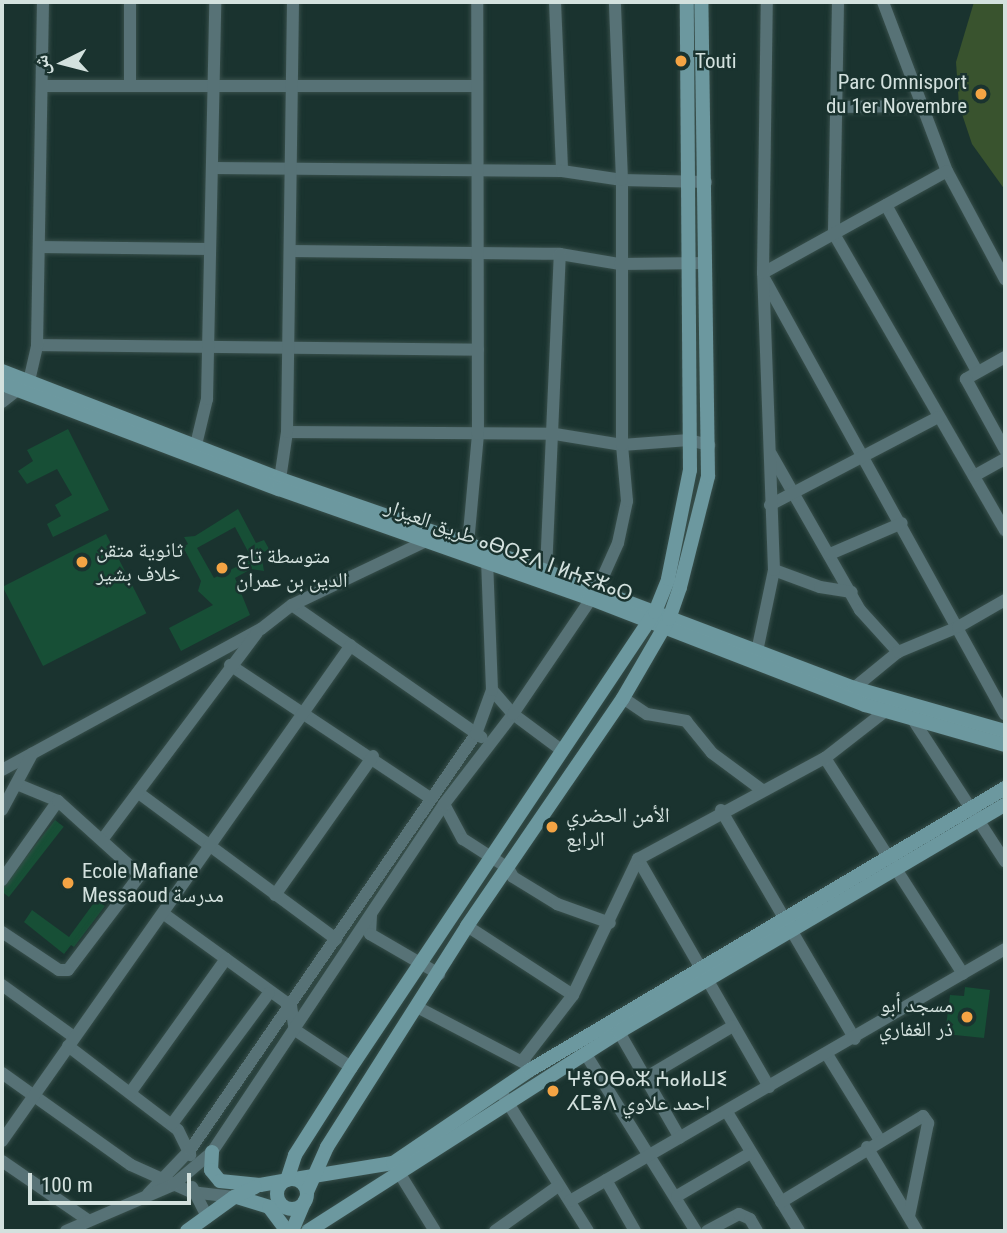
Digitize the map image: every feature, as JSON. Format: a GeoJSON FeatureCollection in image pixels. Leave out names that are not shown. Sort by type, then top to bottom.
{"type":"FeatureCollection","features":[{"type":"Feature","properties":{"kind":"main road"},"geometry":{"type":"LineString","coordinates":[[306,1197],[294,1209],[282,1205],[277,1193],[288,1180],[295,1155],[560,748],[651,617],[680,527],[690,470],[687,2]]}},
{"type":"Feature","properties":{"kind":"main road"},"geometry":{"type":"LineString","coordinates":[[292,1231],[327,1147],[467,926],[622,698],[666,624],[700,520],[709,445],[701,2]]}},
{"type":"Feature","properties":{"kind":"main road","name":"طريق العيزار ⴰⴱⵔⵉⴷ ⵏ ⵍⵄⵉⵣⴰⵔ"},"geometry":{"type":"LineString","coordinates":[[2,371],[25,386],[279,484],[427,537],[487,562],[593,594]]}},
{"type":"Feature","properties":{"kind":"main road","name":"طريق العيزار ⴰⴱⵔⵉⴷ ⵏ ⵍⵄⵉⵣⴰⵔ"},"geometry":{"type":"LineString","coordinates":[[2,384],[25,386]]}},
{"type":"Feature","properties":{"kind":"main road","name":"طريق العيزار ⴰⴱⵔⵉⴷ ⵏ ⵍⵄⵉⵣⴰⵔ"},"geometry":{"type":"LineString","coordinates":[[427,537],[468,544],[546,571],[666,624],[854,688],[912,718],[1005,745]]}},
{"type":"Feature","properties":{"kind":"main road","name":"طريق العيزار ⴰⴱⵔⵉⴷ ⵏ ⵍⵄⵉⵣⴰⵔ"},"geometry":{"type":"LineString","coordinates":[[757,656],[891,707],[1005,731]]}},
{"type":"Feature","properties":{"kind":"main road"},"geometry":{"type":"LineString","coordinates":[[307,1231],[503,1097],[585,1053],[705,974],[975,812],[1005,788]]}},
{"type":"Feature","properties":{"kind":"main road"},"geometry":{"type":"LineString","coordinates":[[975,812],[1005,805]]}},
{"type":"Feature","properties":{"kind":"main road"},"geometry":{"type":"LineString","coordinates":[[503,1097],[527,1065],[705,974]]}},
{"type":"Feature","properties":{"kind":"main road"},"geometry":{"type":"LineString","coordinates":[[327,1147],[331,1166],[345,1170]]}},
{"type":"Feature","properties":{"kind":"main road"},"geometry":{"type":"LineString","coordinates":[[212,1152],[211,1170],[220,1181],[260,1185]]}},
{"type":"Feature","properties":{"kind":"main road"},"geometry":{"type":"LineString","coordinates":[[187,1231],[234,1197],[260,1185],[345,1170],[396,1168]]}},
{"type":"Feature","properties":{"kind":"main road"},"geometry":{"type":"LineString","coordinates":[[288,1180],[306,1197]]}},
{"type":"Feature","properties":{"kind":"main road"},"geometry":{"type":"LineString","coordinates":[[234,1197],[269,1207],[287,1231]]}},
{"type":"Feature","properties":{"kind":"street"},"geometry":{"type":"LineString","coordinates":[[2,402],[25,386],[37,345],[43,2]]}},
{"type":"Feature","properties":{"kind":"street"},"geometry":{"type":"LineString","coordinates":[[130,2],[130,86]]}},
{"type":"Feature","properties":{"kind":"street"},"geometry":{"type":"LineString","coordinates":[[195,452],[207,399],[215,2]]}},
{"type":"Feature","properties":{"kind":"street"},"geometry":{"type":"LineString","coordinates":[[279,484],[287,432],[293,2]]}},
{"type":"Feature","properties":{"kind":"street"},"geometry":{"type":"LineString","coordinates":[[468,544],[478,434],[477,2]]}},
{"type":"Feature","properties":{"kind":"street"},"geometry":{"type":"LineString","coordinates":[[555,2],[562,170]]}},
{"type":"Feature","properties":{"kind":"street"},"geometry":{"type":"LineString","coordinates":[[66,1231],[144,1200],[173,1185],[212,1152],[444,804],[513,714],[593,594],[624,522],[620,264],[622,180],[615,2]]}},
{"type":"Feature","properties":{"kind":"street"},"geometry":{"type":"LineString","coordinates":[[757,656],[774,570],[763,275],[767,2]]}},
{"type":"Feature","properties":{"kind":"street"},"geometry":{"type":"LineString","coordinates":[[838,2],[834,234],[1005,530]]}},
{"type":"Feature","properties":{"kind":"street"},"geometry":{"type":"LineString","coordinates":[[883,2],[910,70],[919,106],[947,171],[1005,279]]}},
{"type":"Feature","properties":{"kind":"street"},"geometry":{"type":"LineString","coordinates":[[42,86],[477,86]]}},
{"type":"Feature","properties":{"kind":"street"},"geometry":{"type":"LineString","coordinates":[[836,107],[919,106]]}},
{"type":"Feature","properties":{"kind":"street"},"geometry":{"type":"LineString","coordinates":[[212,168],[562,170],[622,180],[706,182]]}},
{"type":"Feature","properties":{"kind":"street"},"geometry":{"type":"LineString","coordinates":[[763,275],[947,171]]}},
{"type":"Feature","properties":{"kind":"street"},"geometry":{"type":"LineString","coordinates":[[886,205],[977,371]]}},
{"type":"Feature","properties":{"kind":"street"},"geometry":{"type":"LineString","coordinates":[[39,247],[210,249]]}},
{"type":"Feature","properties":{"kind":"street"},"geometry":{"type":"LineString","coordinates":[[290,251],[560,254],[620,264],[706,263]]}},
{"type":"Feature","properties":{"kind":"street"},"geometry":{"type":"LineString","coordinates":[[546,571],[555,435],[560,254]]}},
{"type":"Feature","properties":{"kind":"street"},"geometry":{"type":"LineString","coordinates":[[763,275],[958,627],[1000,688],[1005,714]]}},
{"type":"Feature","properties":{"kind":"street"},"geometry":{"type":"LineString","coordinates":[[37,345],[478,350]]}},
{"type":"Feature","properties":{"kind":"street"},"geometry":{"type":"LineString","coordinates":[[1005,357],[966,379],[1005,450]]}},
{"type":"Feature","properties":{"kind":"street"},"geometry":{"type":"LineString","coordinates":[[770,505],[793,490],[866,457],[938,417]]}},
{"type":"Feature","properties":{"kind":"street"},"geometry":{"type":"LineString","coordinates":[[287,432],[555,435],[622,444],[689,440],[709,445]]}},
{"type":"Feature","properties":{"kind":"street"},"geometry":{"type":"LineString","coordinates":[[771,454],[860,610],[898,652]]}},
{"type":"Feature","properties":{"kind":"street"},"geometry":{"type":"LineString","coordinates":[[974,476],[1005,459]]}},
{"type":"Feature","properties":{"kind":"street"},"geometry":{"type":"LineString","coordinates":[[830,554],[902,523]]}},
{"type":"Feature","properties":{"kind":"street"},"geometry":{"type":"LineString","coordinates":[[2,770],[261,629],[292,605],[427,537]]}},
{"type":"Feature","properties":{"kind":"street"},"geometry":{"type":"LineString","coordinates":[[144,1200],[190,1150],[291,1006],[429,797],[476,734],[492,691],[487,562]]}},
{"type":"Feature","properties":{"kind":"street"},"geometry":{"type":"LineString","coordinates":[[774,570],[820,587],[852,592]]}},
{"type":"Feature","properties":{"kind":"street"},"geometry":{"type":"LineString","coordinates":[[854,688],[898,652],[958,627],[1005,600]]}},
{"type":"Feature","properties":{"kind":"street"},"geometry":{"type":"LineString","coordinates":[[292,605],[489,742]]}},
{"type":"Feature","properties":{"kind":"street"},"geometry":{"type":"LineString","coordinates":[[102,840],[140,794],[230,665],[261,629]]}},
{"type":"Feature","properties":{"kind":"street"},"geometry":{"type":"LineString","coordinates":[[2,1141],[351,645]]}},
{"type":"Feature","properties":{"kind":"street"},"geometry":{"type":"LineString","coordinates":[[230,665],[373,756],[429,797]]}},
{"type":"Feature","properties":{"kind":"street"},"geometry":{"type":"LineString","coordinates":[[492,691],[513,714],[560,748]]}},
{"type":"Feature","properties":{"kind":"street"},"geometry":{"type":"LineString","coordinates":[[622,698],[648,714],[686,721],[712,753],[762,790]]}},
{"type":"Feature","properties":{"kind":"street"},"geometry":{"type":"LineString","coordinates":[[418,1007],[527,1065],[573,995],[610,923],[638,859],[721,810],[825,758],[891,707]]}},
{"type":"Feature","properties":{"kind":"street"},"geometry":{"type":"LineString","coordinates":[[912,718],[1005,861]]}},
{"type":"Feature","properties":{"kind":"street"},"geometry":{"type":"LineString","coordinates":[[2,810],[19,785],[32,754]]}},
{"type":"Feature","properties":{"kind":"street"},"geometry":{"type":"LineString","coordinates":[[275,895],[373,756]]}},
{"type":"Feature","properties":{"kind":"street"},"geometry":{"type":"LineString","coordinates":[[825,758],[894,861],[963,974]]}},
{"type":"Feature","properties":{"kind":"street"},"geometry":{"type":"LineString","coordinates":[[2,932],[59,970],[71,967],[140,875],[58,801],[19,785]]}},
{"type":"Feature","properties":{"kind":"street"},"geometry":{"type":"LineString","coordinates":[[140,794],[336,939]]}},
{"type":"Feature","properties":{"kind":"street"},"geometry":{"type":"LineString","coordinates":[[2,880],[58,801]]}},
{"type":"Feature","properties":{"kind":"street"},"geometry":{"type":"LineString","coordinates":[[444,804],[463,839],[508,868],[513,877],[557,904],[610,923]]}},
{"type":"Feature","properties":{"kind":"street"},"geometry":{"type":"LineString","coordinates":[[721,810],[855,1040]]}},
{"type":"Feature","properties":{"kind":"street"},"geometry":{"type":"LineString","coordinates":[[638,859],[769,1087]]}},
{"type":"Feature","properties":{"kind":"street"},"geometry":{"type":"LineString","coordinates":[[358,905],[371,913]]}},
{"type":"Feature","properties":{"kind":"street"},"geometry":{"type":"LineString","coordinates":[[371,913],[370,934],[439,974]]}},
{"type":"Feature","properties":{"kind":"street"},"geometry":{"type":"LineString","coordinates":[[164,914],[269,993],[291,1006],[295,1030],[351,1067]]}},
{"type":"Feature","properties":{"kind":"street"},"geometry":{"type":"LineString","coordinates":[[467,926],[573,995]]}},
{"type":"Feature","properties":{"kind":"street"},"geometry":{"type":"LineString","coordinates":[[570,1201],[828,1056],[1005,949]]}},
{"type":"Feature","properties":{"kind":"street"},"geometry":{"type":"LineString","coordinates":[[130,1093],[226,959]]}},
{"type":"Feature","properties":{"kind":"street"},"geometry":{"type":"LineString","coordinates":[[2,985],[130,1093],[172,1124],[190,1150],[191,1192],[207,1217]]}},
{"type":"Feature","properties":{"kind":"street"},"geometry":{"type":"LineString","coordinates":[[172,1124],[269,993]]}},
{"type":"Feature","properties":{"kind":"street"},"geometry":{"type":"LineString","coordinates":[[645,1078],[733,1026]]}},
{"type":"Feature","properties":{"kind":"street"},"geometry":{"type":"LineString","coordinates":[[619,1032],[680,1138]]}},
{"type":"Feature","properties":{"kind":"street"},"geometry":{"type":"LineString","coordinates":[[585,1053],[677,1196],[696,1231]]}},
{"type":"Feature","properties":{"kind":"street"},"geometry":{"type":"LineString","coordinates":[[828,1056],[879,1139]]}},
{"type":"Feature","properties":{"kind":"street"},"geometry":{"type":"LineString","coordinates":[[2,1073],[131,1165],[191,1192],[234,1197]]}},
{"type":"Feature","properties":{"kind":"street"},"geometry":{"type":"LineString","coordinates":[[503,1097],[588,1231]]}},
{"type":"Feature","properties":{"kind":"street"},"geometry":{"type":"LineString","coordinates":[[727,1112],[749,1154],[799,1231]]}},
{"type":"Feature","properties":{"kind":"street"},"geometry":{"type":"LineString","coordinates":[[781,1202],[920,1116],[927,1118],[911,1226]]}},
{"type":"Feature","properties":{"kind":"street"},"geometry":{"type":"LineString","coordinates":[[867,1147],[911,1226]]}},
{"type":"Feature","properties":{"kind":"street"},"geometry":{"type":"LineString","coordinates":[[677,1196],[749,1154]]}},
{"type":"Feature","properties":{"kind":"street"},"geometry":{"type":"LineString","coordinates":[[2,1161],[88,1220]]}},
{"type":"Feature","properties":{"kind":"street"},"geometry":{"type":"LineString","coordinates":[[396,1168],[435,1231]]}},
{"type":"Feature","properties":{"kind":"street"},"geometry":{"type":"LineString","coordinates":[[606,1180],[635,1231]]}},
{"type":"Feature","properties":{"kind":"street"},"geometry":{"type":"LineString","coordinates":[[495,1231],[558,1186]]}},
{"type":"Feature","properties":{"kind":"street"},"geometry":{"type":"LineString","coordinates":[[707,1231],[739,1214],[750,1219],[757,1231]]}},
{"type":"Feature","properties":{"kind":"green space","name":"Parc Omnisport du 1er Novembre"},"geometry":{"type":"Polygon","coordinates":[[[974,2],[1005,2],[1005,190],[972,144],[959,105],[956,62],[974,2]]]}},
{"type":"Feature","properties":{"kind":"building"},"geometry":{"type":"Polygon","coordinates":[[[68,429],[109,510],[53,537],[47,524],[61,516],[55,505],[72,495],[57,469],[27,484],[18,471],[33,461],[27,450],[68,429]]]}},
{"type":"Feature","properties":{"kind":"building"},"geometry":{"type":"Polygon","coordinates":[[[238,509],[256,543],[264,540],[269,549],[261,554],[264,571],[251,569],[235,578],[250,615],[181,651],[169,628],[213,605],[198,591],[201,581],[183,547],[188,544],[184,537],[195,536],[238,509]],[[235,527],[197,548],[214,578],[252,559],[235,527]]]}},
{"type":"Feature","properties":{"kind":"building"},"geometry":{"type":"Polygon","coordinates":[[[106,534],[146,613],[43,666],[3,587],[106,534]]]}},
{"type":"Feature","properties":{"kind":"building"},"geometry":{"type":"Polygon","coordinates":[[[55,820],[64,827],[9,897],[2,892],[2,888],[55,820]]]}},
{"type":"Feature","properties":{"kind":"building"},"geometry":{"type":"Polygon","coordinates":[[[96,900],[105,906],[74,947],[71,945],[64,954],[24,922],[32,910],[69,937],[96,900]]]}},
{"type":"Feature","properties":{"kind":"building","name":"مسجد أبو ذر الغفاري"},"geometry":{"type":"Polygon","coordinates":[[[965,987],[990,990],[984,1038],[945,1034],[950,995],[964,996],[965,987]]]}},
{"type":"Feature","properties":{"kind":"place","name":"Touti"},"geometry":{"type":"Point","coordinates":[681,61]}},
{"type":"Feature","properties":{"kind":"place","name":"Parc Omnisport du 1er Novembre"},"geometry":{"type":"Point","coordinates":[981,94]}},
{"type":"Feature","properties":{"kind":"place","name":"ثانوية متقن خلاف بشير"},"geometry":{"type":"Point","coordinates":[82,562]}},
{"type":"Feature","properties":{"kind":"place","name":"متوسطة تاج الدين بن عمران"},"geometry":{"type":"Point","coordinates":[222,568]}},
{"type":"Feature","properties":{"kind":"place","name":"الأمن الحضري الرابع"},"geometry":{"type":"Point","coordinates":[552,827]}},
{"type":"Feature","properties":{"kind":"place","name":"Ecole Mafiane Messaoud مدرسة"},"geometry":{"type":"Point","coordinates":[68,883]}},
{"type":"Feature","properties":{"kind":"place","name":"مسجد أبو ذر الغفاري"},"geometry":{"type":"Point","coordinates":[967,1017]}},
{"type":"Feature","properties":{"kind":"place","name":"ⵖⴻⵔⴱⴰⵣ ⵄⴰⵍⴰⵡⵉ ⵃⵎⴻⴷ احمد علاوي"},"geometry":{"type":"Point","coordinates":[553,1091]}}]}
